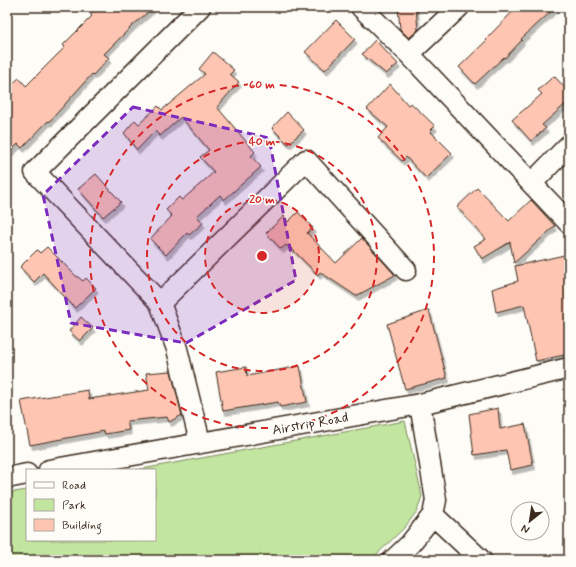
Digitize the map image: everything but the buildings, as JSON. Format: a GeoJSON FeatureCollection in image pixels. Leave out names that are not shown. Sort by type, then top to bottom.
{"type":"FeatureCollection","features":[{"type":"Feature","properties":{"kind":"street"},"geometry":{"type":"LineString","coordinates":[[200,7],[35,172],[160,303],[177,350],[200,442]]}},
{"type":"Feature","properties":{"kind":"street"},"geometry":{"type":"LineString","coordinates":[[361,7],[409,54],[569,223]]}},
{"type":"Feature","properties":{"kind":"street"},"geometry":{"type":"LineString","coordinates":[[409,54],[459,7]]}},
{"type":"Feature","properties":{"kind":"street"},"geometry":{"type":"LineString","coordinates":[[532,183],[569,145]]}},
{"type":"Feature","properties":{"kind":"street"},"geometry":{"type":"LineString","coordinates":[[160,303],[306,160],[406,270]]}},
{"type":"Feature","properties":{"kind":"street","name":"Airstrip Road"},"geometry":{"type":"LineString","coordinates":[[54,469],[420,404],[569,368]]}},
{"type":"Feature","properties":{"kind":"street"},"geometry":{"type":"LineString","coordinates":[[393,560],[410,544],[433,515],[436,500],[420,404]]}},
{"type":"Feature","properties":{"kind":"street"},"geometry":{"type":"LineString","coordinates":[[7,478],[26,474]]}},
{"type":"Feature","properties":{"kind":"street"},"geometry":{"type":"LineString","coordinates":[[433,515],[481,560]]}},
{"type":"Feature","properties":{"kind":"highlighted area"},"geometry":{"type":"Polygon","coordinates":[[[133,107],[269,138],[296,280],[186,343],[71,323],[43,195],[133,107]]]}},
{"type":"Feature","properties":{"kind":"green space"},"geometry":{"type":"Polygon","coordinates":[[[405,421],[422,496],[417,511],[405,527],[371,560],[7,560],[7,493],[26,490],[26,541],[156,541],[156,469],[141,469],[405,421]]]}}]}
